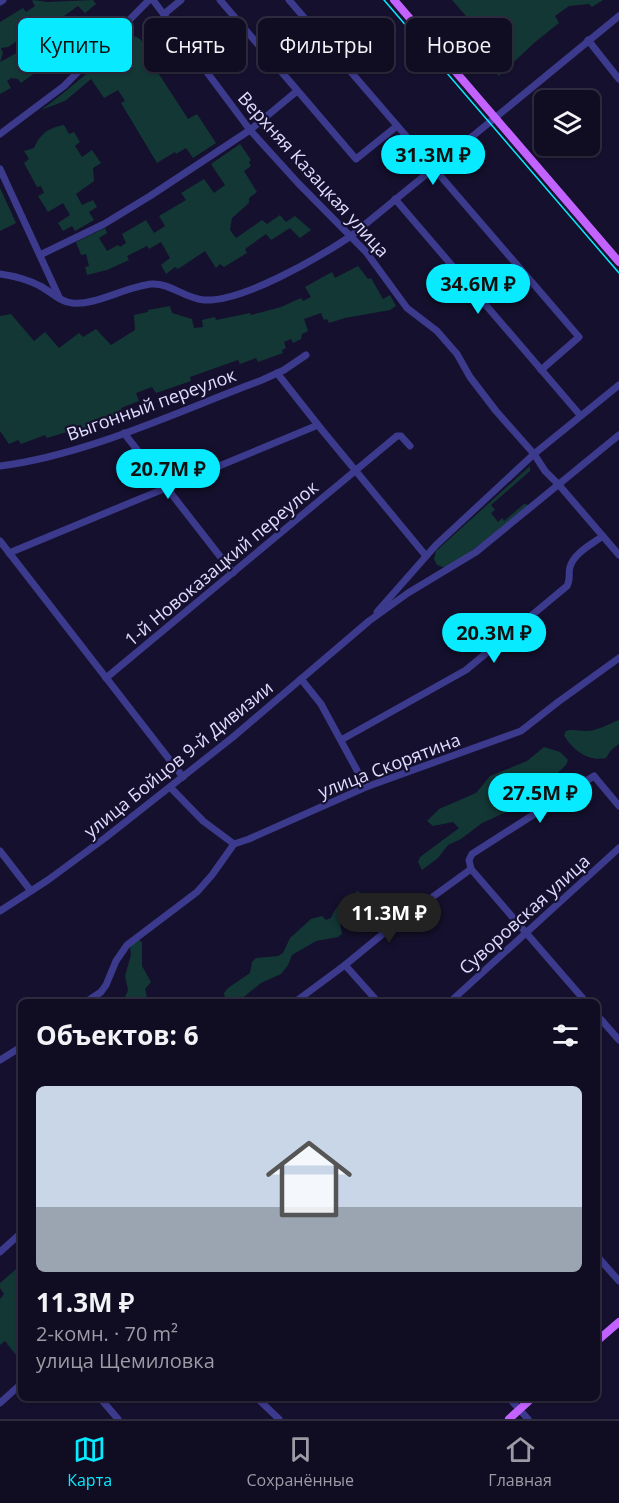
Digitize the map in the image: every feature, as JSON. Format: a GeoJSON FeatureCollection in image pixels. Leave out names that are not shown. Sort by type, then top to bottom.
{"type":"FeatureCollection","features":[{"type":"Feature","properties":{"kind":"main road"},"geometry":{"type":"LineString","coordinates":[[394,0],[619,262]]}},
{"type":"Feature","properties":{"kind":"main road"},"geometry":{"type":"LineString","coordinates":[[600,1338],[619,1322]]}},
{"type":"Feature","properties":{"kind":"main road"},"geometry":{"type":"LineString","coordinates":[[508,1419],[528,1401]]}},
{"type":"Feature","properties":{"kind":"street","name":"Верхняя Казацкая улица"},"geometry":{"type":"LineString","coordinates":[[151,0],[164,14],[250,130],[376,264],[407,308],[437,331],[496,411],[619,555]]}},
{"type":"Feature","properties":{"kind":"street"},"geometry":{"type":"LineString","coordinates":[[0,134],[64,86],[151,0]]}},
{"type":"Feature","properties":{"kind":"street"},"geometry":{"type":"LineString","coordinates":[[164,14],[181,0]]}},
{"type":"Feature","properties":{"kind":"street"},"geometry":{"type":"LineString","coordinates":[[220,0],[356,159],[397,126]]}},
{"type":"Feature","properties":{"kind":"street"},"geometry":{"type":"LineString","coordinates":[[289,0],[579,337],[541,370]]}},
{"type":"Feature","properties":{"kind":"street"},"geometry":{"type":"LineString","coordinates":[[0,274],[29,281],[66,302],[78,303],[155,284],[203,300],[226,297],[268,282],[311,261],[351,236],[619,16]]}},
{"type":"Feature","properties":{"kind":"street"},"geometry":{"type":"LineString","coordinates":[[588,40],[619,79]]}},
{"type":"Feature","properties":{"kind":"street"},"geometry":{"type":"LineString","coordinates":[[40,255],[128,210],[250,130],[297,91]]}},
{"type":"Feature","properties":{"kind":"street"},"geometry":{"type":"LineString","coordinates":[[0,169],[59,297]]}},
{"type":"Feature","properties":{"kind":"street"},"geometry":{"type":"LineString","coordinates":[[395,199],[580,415]]}},
{"type":"Feature","properties":{"kind":"street","name":"Выгонный переулок"},"geometry":{"type":"LineString","coordinates":[[0,466],[21,464],[124,433],[277,373],[306,355]]}},
{"type":"Feature","properties":{"kind":"street"},"geometry":{"type":"LineString","coordinates":[[277,373],[426,556]]}},
{"type":"Feature","properties":{"kind":"street","name":"улица Бойцов 9-й Дивизии"},"geometry":{"type":"LineString","coordinates":[[369,621],[426,556],[534,454],[619,385]]}},
{"type":"Feature","properties":{"kind":"street"},"geometry":{"type":"LineString","coordinates":[[9,553],[318,425]]}},
{"type":"Feature","properties":{"kind":"street"},"geometry":{"type":"LineString","coordinates":[[124,433],[232,573]]}},
{"type":"Feature","properties":{"kind":"street","name":"улица Бойцов 9-й Дивизии"},"geometry":{"type":"LineString","coordinates":[[0,911],[105,838],[171,787],[369,621],[408,593],[476,552],[619,435]]}},
{"type":"Feature","properties":{"kind":"street","name":"1-й Новоказацкий переулок"},"geometry":{"type":"LineString","coordinates":[[106,678],[397,436],[401,436],[410,446]]}},
{"type":"Feature","properties":{"kind":"street"},"geometry":{"type":"LineString","coordinates":[[341,740],[472,666],[567,586],[570,581],[570,568],[575,558],[603,536]]}},
{"type":"Feature","properties":{"kind":"street"},"geometry":{"type":"LineString","coordinates":[[0,541],[183,777]]}},
{"type":"Feature","properties":{"kind":"street","name":"улица Скорятина"},"geometry":{"type":"LineString","coordinates":[[234,844],[366,787],[521,731],[619,658]]}},
{"type":"Feature","properties":{"kind":"street"},"geometry":{"type":"LineString","coordinates":[[301,679],[321,704],[366,787]]}},
{"type":"Feature","properties":{"kind":"street"},"geometry":{"type":"LineString","coordinates":[[583,999],[468,863],[472,854],[594,776],[619,806]]}},
{"type":"Feature","properties":{"kind":"street"},"geometry":{"type":"LineString","coordinates":[[90,999],[101,992],[106,985],[116,961],[127,945],[197,892],[234,844],[203,821],[171,787]]}},
{"type":"Feature","properties":{"kind":"street","name":"Суворовская улица"},"geometry":{"type":"LineString","coordinates":[[453,999],[619,848]]}},
{"type":"Feature","properties":{"kind":"street"},"geometry":{"type":"LineString","coordinates":[[0,852],[31,891]]}},
{"type":"Feature","properties":{"kind":"street"},"geometry":{"type":"LineString","coordinates":[[299,999],[471,869]]}},
{"type":"Feature","properties":{"kind":"street"},"geometry":{"type":"LineString","coordinates":[[345,965],[375,999]]}},
{"type":"Feature","properties":{"kind":"street"},"geometry":{"type":"LineString","coordinates":[[600,1018],[619,1040]]}},
{"type":"Feature","properties":{"kind":"street"},"geometry":{"type":"LineString","coordinates":[[0,1060],[18,1049]]}},
{"type":"Feature","properties":{"kind":"street"},"geometry":{"type":"LineString","coordinates":[[0,1252],[18,1236]]}},
{"type":"Feature","properties":{"kind":"street"},"geometry":{"type":"LineString","coordinates":[[600,1259],[619,1281]]}},
{"type":"Feature","properties":{"kind":"street"},"geometry":{"type":"LineString","coordinates":[[0,1403],[18,1387]]}},
{"type":"Feature","properties":{"kind":"street"},"geometry":{"type":"LineString","coordinates":[[103,1401],[118,1419]]}},
{"type":"Feature","properties":{"kind":"street"},"geometry":{"type":"LineString","coordinates":[[260,1401],[279,1419]]}},
{"type":"Feature","properties":{"kind":"street"},"geometry":{"type":"LineString","coordinates":[[512,1401],[528,1419]]}},
{"type":"Feature","properties":{"kind":"green space"},"geometry":{"type":"Polygon","coordinates":[[[93,0],[96,4],[85,13],[78,6],[61,18],[18,18],[18,40],[8,47],[1,48],[3,53],[0,62],[0,22],[23,8],[26,12],[35,6],[32,1],[93,0]]]}},
{"type":"Feature","properties":{"kind":"green space"},"geometry":{"type":"Polygon","coordinates":[[[452,0],[603,0],[592,7],[589,4],[569,6],[555,16],[559,23],[512,64],[512,18],[467,18],[452,0]]]}},
{"type":"Feature","properties":{"kind":"green space"},"geometry":{"type":"Polygon","coordinates":[[[134,36],[140,39],[144,45],[144,72],[158,72],[188,119],[197,114],[216,143],[193,158],[186,148],[157,163],[121,103],[125,101],[118,90],[104,98],[91,79],[65,101],[41,110],[89,72],[132,72],[132,38],[134,36]]]}},
{"type":"Feature","properties":{"kind":"green space"},"geometry":{"type":"Polygon","coordinates":[[[18,52],[18,72],[36,72],[21,83],[18,79],[11,78],[7,81],[11,88],[0,94],[0,62],[18,52]]]}},
{"type":"Feature","properties":{"kind":"green space"},"geometry":{"type":"Polygon","coordinates":[[[64,125],[69,134],[74,132],[80,142],[75,146],[82,157],[92,150],[101,163],[93,168],[94,181],[76,194],[82,205],[93,200],[97,207],[89,212],[94,220],[75,231],[72,226],[63,231],[58,223],[70,215],[63,203],[48,212],[38,196],[44,193],[41,186],[37,187],[24,163],[29,159],[24,151],[34,148],[39,138],[46,132],[64,125]]]}},
{"type":"Feature","properties":{"kind":"green space"},"geometry":{"type":"Polygon","coordinates":[[[240,144],[251,160],[249,162],[251,166],[244,171],[257,192],[249,198],[249,203],[232,218],[230,230],[236,238],[262,220],[267,224],[280,215],[286,222],[295,216],[311,230],[300,238],[290,228],[271,240],[266,234],[245,249],[247,253],[224,267],[220,264],[216,268],[205,251],[166,274],[161,265],[170,258],[161,242],[149,249],[147,246],[127,256],[129,260],[107,270],[87,275],[85,267],[89,266],[86,254],[81,255],[76,242],[105,228],[107,233],[99,238],[107,251],[118,245],[120,247],[126,243],[122,234],[146,220],[154,233],[165,226],[159,216],[186,200],[181,193],[204,179],[214,193],[225,185],[211,164],[240,144]]]}},
{"type":"Feature","properties":{"kind":"green space"},"geometry":{"type":"Polygon","coordinates":[[[0,188],[16,223],[0,231],[0,188]]]}},
{"type":"Feature","properties":{"kind":"green space"},"geometry":{"type":"Polygon","coordinates":[[[358,266],[368,279],[371,278],[383,299],[390,295],[396,306],[390,310],[329,323],[327,319],[324,320],[321,313],[304,319],[308,331],[302,334],[301,339],[293,343],[291,339],[284,342],[286,348],[282,350],[283,353],[258,362],[256,358],[240,364],[238,360],[190,377],[191,381],[156,393],[152,387],[136,393],[139,401],[121,408],[123,414],[82,431],[80,426],[47,438],[45,435],[21,444],[18,440],[9,444],[0,431],[0,316],[11,314],[34,341],[45,332],[59,348],[79,333],[83,337],[96,329],[111,345],[135,330],[134,315],[148,312],[148,310],[170,306],[172,313],[192,319],[194,328],[203,327],[202,320],[215,317],[216,320],[250,313],[251,315],[281,307],[301,298],[303,301],[311,297],[305,287],[332,272],[335,278],[358,266]]]}},
{"type":"Feature","properties":{"kind":"green space"},"geometry":{"type":"Polygon","coordinates":[[[530,466],[530,471],[491,505],[495,510],[491,513],[498,522],[502,518],[504,521],[524,504],[529,505],[549,490],[446,568],[437,565],[434,559],[436,551],[530,466]]]}},
{"type":"Feature","properties":{"kind":"green space"},"geometry":{"type":"Polygon","coordinates":[[[619,720],[619,744],[606,758],[593,758],[582,754],[564,735],[566,731],[595,730],[619,720]]]}},
{"type":"Feature","properties":{"kind":"green space"},"geometry":{"type":"Polygon","coordinates":[[[544,747],[560,752],[568,760],[566,765],[534,796],[511,810],[482,823],[461,839],[448,845],[438,858],[422,870],[418,862],[420,857],[459,828],[453,822],[433,826],[427,821],[439,809],[476,793],[490,776],[527,761],[544,747]]]}},
{"type":"Feature","properties":{"kind":"green space"},"geometry":{"type":"Polygon","coordinates":[[[358,891],[362,896],[354,903],[351,913],[342,918],[340,923],[342,934],[338,937],[316,941],[292,955],[281,974],[261,983],[241,999],[225,998],[224,993],[228,988],[250,973],[252,962],[256,958],[278,956],[283,953],[290,938],[311,919],[322,916],[326,920],[331,918],[342,902],[358,891]]]}},
{"type":"Feature","properties":{"kind":"green space"},"geometry":{"type":"Polygon","coordinates":[[[137,939],[142,942],[142,966],[151,982],[145,989],[147,999],[124,999],[128,990],[125,976],[131,955],[130,946],[137,939]]]}},
{"type":"Feature","properties":{"kind":"green space"},"geometry":{"type":"Polygon","coordinates":[[[18,1268],[18,1353],[16,1355],[5,1341],[0,1345],[0,1299],[4,1294],[0,1283],[18,1268]]]}},
{"type":"Feature","properties":{"kind":"tram line"},"geometry":{"type":"LineString","coordinates":[[384,0],[619,273]]}}]}
